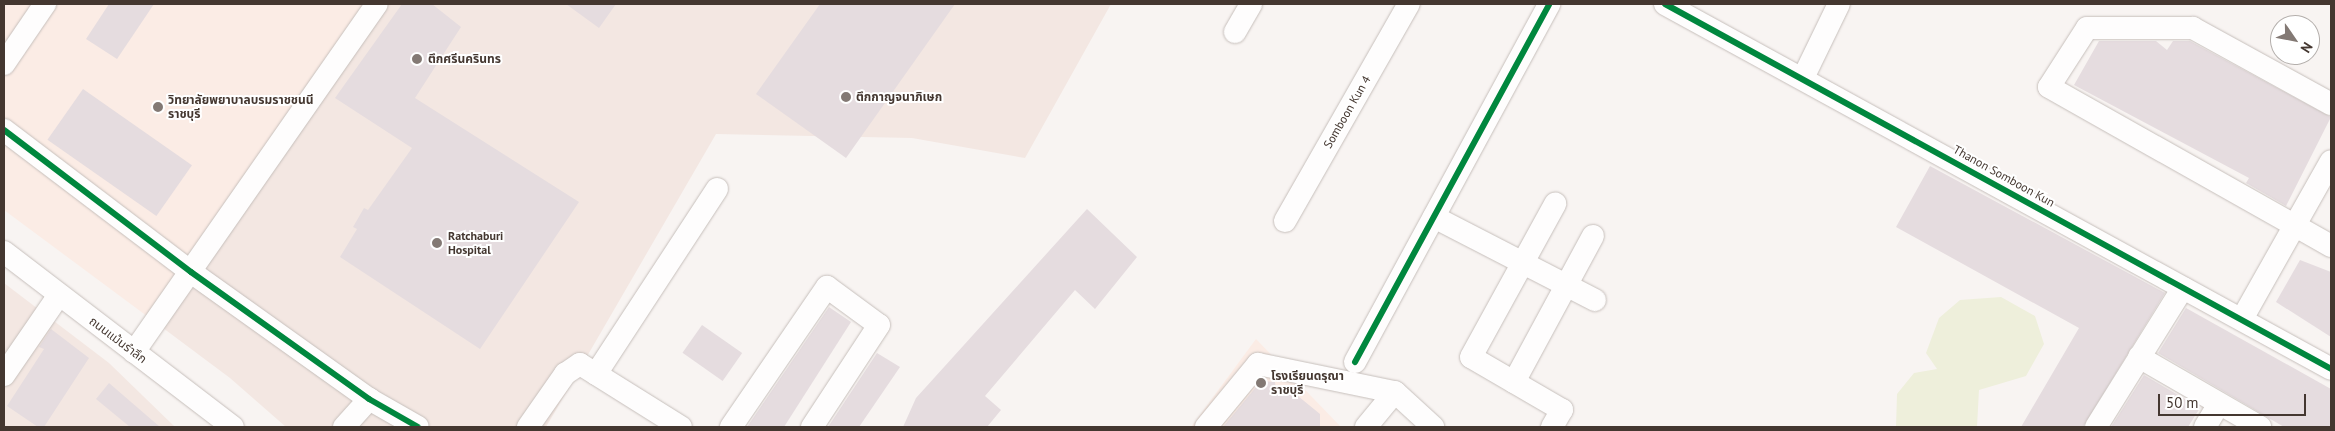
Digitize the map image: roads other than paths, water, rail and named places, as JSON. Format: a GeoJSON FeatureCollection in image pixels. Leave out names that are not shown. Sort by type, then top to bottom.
{"type":"FeatureCollection","features":[{"type":"Feature","properties":{"kind":"street"},"geometry":{"type":"LineString","coordinates":[[8,50],[44,4]]}},
{"type":"Feature","properties":{"kind":"street"},"geometry":{"type":"LineString","coordinates":[[134,352],[378,4]]}},
{"type":"Feature","properties":{"kind":"street"},"geometry":{"type":"LineString","coordinates":[[1235,32],[1251,4]]}},
{"type":"Feature","properties":{"kind":"street","name":"Somboon Kun 4"},"geometry":{"type":"LineString","coordinates":[[1285,221],[1409,4]]}},
{"type":"Feature","properties":{"kind":"street"},"geometry":{"type":"LineString","coordinates":[[1355,362],[1549,4]]}},
{"type":"Feature","properties":{"kind":"street","name":"Thanon Somboon Kun"},"geometry":{"type":"LineString","coordinates":[[1666,4],[2331,369]]}},
{"type":"Feature","properties":{"kind":"street"},"geometry":{"type":"LineString","coordinates":[[1803,78],[1839,4]]}},
{"type":"Feature","properties":{"kind":"street"},"geometry":{"type":"LineString","coordinates":[[2331,104],[2193,28],[2087,28],[2049,87],[2331,246]]}},
{"type":"Feature","properties":{"kind":"street"},"geometry":{"type":"LineString","coordinates":[[4,130],[191,272],[369,400],[418,427]]}},
{"type":"Feature","properties":{"kind":"street"},"geometry":{"type":"LineString","coordinates":[[2242,319],[2331,161]]}},
{"type":"Feature","properties":{"kind":"street"},"geometry":{"type":"LineString","coordinates":[[596,374],[717,189]]}},
{"type":"Feature","properties":{"kind":"street"},"geometry":{"type":"LineString","coordinates":[[1552,427],[1562,410],[1471,356],[1555,204]]}},
{"type":"Feature","properties":{"kind":"street"},"geometry":{"type":"LineString","coordinates":[[1434,217],[1595,300]]}},
{"type":"Feature","properties":{"kind":"street"},"geometry":{"type":"LineString","coordinates":[[1514,382],[1593,236]]}},
{"type":"Feature","properties":{"kind":"street","name":"ถนนแม้นรำลึก"},"geometry":{"type":"LineString","coordinates":[[4,252],[233,427]]}},
{"type":"Feature","properties":{"kind":"street"},"geometry":{"type":"LineString","coordinates":[[731,427],[827,287],[880,325],[812,427]]}},
{"type":"Feature","properties":{"kind":"street"},"geometry":{"type":"LineString","coordinates":[[2096,427],[2138,357],[2183,288]]}},
{"type":"Feature","properties":{"kind":"street"},"geometry":{"type":"LineString","coordinates":[[4,375],[59,295]]}},
{"type":"Feature","properties":{"kind":"street"},"geometry":{"type":"LineString","coordinates":[[2138,357],[2260,427]]}},
{"type":"Feature","properties":{"kind":"street"},"geometry":{"type":"LineString","coordinates":[[528,427],[565,374],[580,364],[681,427]]}},
{"type":"Feature","properties":{"kind":"street"},"geometry":{"type":"LineString","coordinates":[[1206,427],[1258,364],[1395,392],[1433,427]]}},
{"type":"Feature","properties":{"kind":"street"},"geometry":{"type":"LineString","coordinates":[[1366,427],[1395,392]]}},
{"type":"Feature","properties":{"kind":"street"},"geometry":{"type":"LineString","coordinates":[[344,427],[369,400]]}},
{"type":"Feature","properties":{"kind":"street"},"geometry":{"type":"LineString","coordinates":[[2205,427],[2219,404]]}},
{"type":"Feature","properties":{"kind":"place","name":"ตึกศรีนครินทร"},"geometry":{"type":"Point","coordinates":[417,59]}},
{"type":"Feature","properties":{"kind":"place","name":"ตึกกาญจนาภิเษก"},"geometry":{"type":"Point","coordinates":[846,97]}},
{"type":"Feature","properties":{"kind":"place","name":"วิทยาลัยพยาบาลบรมราชชนนี ราชบุรี"},"geometry":{"type":"Point","coordinates":[158,107]}},
{"type":"Feature","properties":{"kind":"place","name":"Ratchaburi Hospital"},"geometry":{"type":"Point","coordinates":[437,243]}},
{"type":"Feature","properties":{"kind":"place","name":"โรงเรียนดรุณา ราชบุรี"},"geometry":{"type":"Point","coordinates":[1261,383]}}]}
